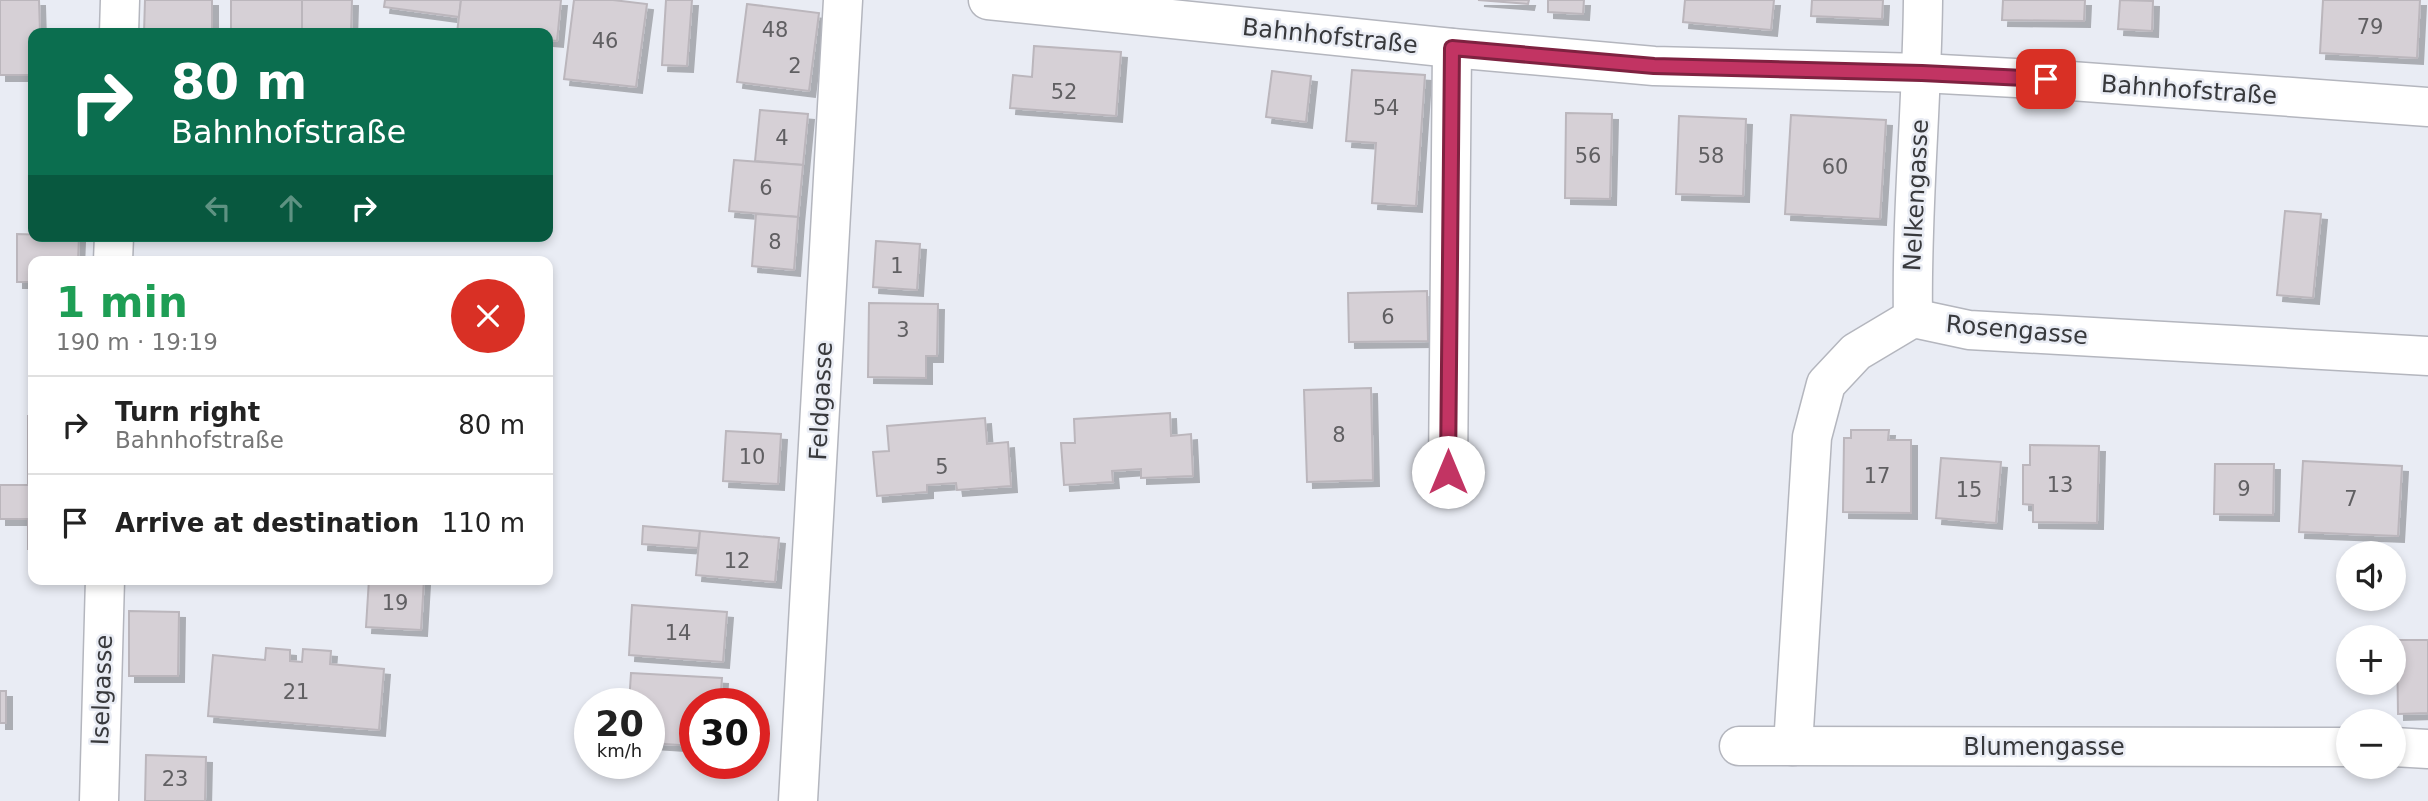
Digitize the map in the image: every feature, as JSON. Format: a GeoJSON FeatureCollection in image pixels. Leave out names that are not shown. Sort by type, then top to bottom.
{"type":"FeatureCollection","features":[{"type":"Feature","properties":{"kind":"street"},"geometry":{"type":"LineString","coordinates":[[120,0],[120,28]]}},
{"type":"Feature","properties":{"kind":"street","name":"Feldgasse"},"geometry":{"type":"LineString","coordinates":[[798,801],[843,0]]}},
{"type":"Feature","properties":{"kind":"street","name":"Bahnhofstraße"},"geometry":{"type":"LineString","coordinates":[[988,0],[1083,5],[1452,48],[1654,66],[1922,73],[2428,107]]}},
{"type":"Feature","properties":{"kind":"street","name":"Nelkengasse"},"geometry":{"type":"LineString","coordinates":[[1913,318],[1912,245],[1922,73],[1923,0]]}},
{"type":"Feature","properties":{"kind":"street"},"geometry":{"type":"LineString","coordinates":[[1448,472],[1452,48]]}},
{"type":"Feature","properties":{"kind":"street","name":"Rosengasse"},"geometry":{"type":"LineString","coordinates":[[1793,746],[1812,438],[1826,384],[1856,352],[1913,318],[1969,330],[2428,356]]}},
{"type":"Feature","properties":{"kind":"street","name":"Iselgasse"},"geometry":{"type":"LineString","coordinates":[[99,801],[105,585]]}},
{"type":"Feature","properties":{"kind":"street","name":"Blumengasse"},"geometry":{"type":"LineString","coordinates":[[1739,746],[2336,747]]}},
{"type":"Feature","properties":{"kind":"street"},"geometry":{"type":"LineString","coordinates":[[2406,748],[2428,749]]}},
{"type":"Feature","properties":{"kind":"building"},"geometry":{"type":"Polygon","coordinates":[[[0,0],[39,0],[40,28],[28,28],[28,75],[0,75],[0,0]]]}},
{"type":"Feature","properties":{"kind":"building"},"geometry":{"type":"Polygon","coordinates":[[[145,0],[212,0],[212,28],[144,28],[145,0]]]}},
{"type":"Feature","properties":{"kind":"building"},"geometry":{"type":"Polygon","coordinates":[[[231,0],[302,0],[302,28],[231,28],[231,0]]]}},
{"type":"Feature","properties":{"kind":"building"},"geometry":{"type":"Polygon","coordinates":[[[302,0],[352,0],[351,28],[302,28],[302,0]]]}},
{"type":"Feature","properties":{"kind":"building"},"geometry":{"type":"Polygon","coordinates":[[[385,0],[461,0],[459,17],[384,7],[385,0]]]}},
{"type":"Feature","properties":{"kind":"building"},"geometry":{"type":"Polygon","coordinates":[[[461,0],[561,0],[557,41],[553,41],[553,28],[458,28],[461,0]]]}},
{"type":"Feature","properties":{"kind":"building"},"geometry":{"type":"Polygon","coordinates":[[[574,0],[613,0],[647,4],[636,87],[564,79],[574,0]]]}},
{"type":"Feature","properties":{"kind":"building"},"geometry":{"type":"Polygon","coordinates":[[[666,0],[692,0],[687,66],[662,65],[666,0]]]}},
{"type":"Feature","properties":{"kind":"building"},"geometry":{"type":"Polygon","coordinates":[[[1478,0],[1529,0],[1528,4],[1478,0]]]}},
{"type":"Feature","properties":{"kind":"building"},"geometry":{"type":"Polygon","coordinates":[[[1548,0],[1584,0],[1583,14],[1548,12],[1548,0]]]}},
{"type":"Feature","properties":{"kind":"building"},"geometry":{"type":"Polygon","coordinates":[[[1685,0],[1774,0],[1771,30],[1683,22],[1685,0]]]}},
{"type":"Feature","properties":{"kind":"building"},"geometry":{"type":"Polygon","coordinates":[[[1812,0],[1883,0],[1882,19],[1811,16],[1812,0]]]}},
{"type":"Feature","properties":{"kind":"building"},"geometry":{"type":"Polygon","coordinates":[[[2003,0],[2085,0],[2084,21],[2002,20],[2003,0]]]}},
{"type":"Feature","properties":{"kind":"building"},"geometry":{"type":"Polygon","coordinates":[[[2120,0],[2153,1],[2152,31],[2118,29],[2120,0]]]}},
{"type":"Feature","properties":{"kind":"building"},"geometry":{"type":"Polygon","coordinates":[[[2323,0],[2420,0],[2417,58],[2320,53],[2323,0]]]}},
{"type":"Feature","properties":{"kind":"building"},"geometry":{"type":"Polygon","coordinates":[[[747,4],[819,13],[809,91],[737,82],[747,4]]]}},
{"type":"Feature","properties":{"kind":"building"},"geometry":{"type":"Polygon","coordinates":[[[1034,46],[1121,52],[1116,116],[1010,108],[1013,75],[1032,77],[1034,46]]]}},
{"type":"Feature","properties":{"kind":"building"},"geometry":{"type":"Polygon","coordinates":[[[1352,70],[1425,75],[1416,206],[1372,203],[1376,143],[1346,141],[1352,70]]]}},
{"type":"Feature","properties":{"kind":"building"},"geometry":{"type":"Polygon","coordinates":[[[1272,71],[1311,76],[1306,122],[1266,117],[1272,71]]]}},
{"type":"Feature","properties":{"kind":"building"},"geometry":{"type":"Polygon","coordinates":[[[760,110],[808,114],[803,165],[755,161],[760,110]]]}},
{"type":"Feature","properties":{"kind":"building"},"geometry":{"type":"Polygon","coordinates":[[[1566,113],[1612,114],[1610,199],[1565,198],[1566,113]]]}},
{"type":"Feature","properties":{"kind":"building"},"geometry":{"type":"Polygon","coordinates":[[[1791,115],[1886,120],[1880,219],[1785,214],[1791,115]]]}},
{"type":"Feature","properties":{"kind":"building"},"geometry":{"type":"Polygon","coordinates":[[[1679,116],[1746,119],[1743,196],[1676,194],[1679,116]]]}},
{"type":"Feature","properties":{"kind":"building"},"geometry":{"type":"Polygon","coordinates":[[[734,160],[803,165],[798,217],[729,211],[734,160]]]}},
{"type":"Feature","properties":{"kind":"building"},"geometry":{"type":"Polygon","coordinates":[[[2285,211],[2321,214],[2313,298],[2277,295],[2285,211]]]}},
{"type":"Feature","properties":{"kind":"building"},"geometry":{"type":"Polygon","coordinates":[[[756,214],[798,217],[794,270],[752,266],[756,214]]]}},
{"type":"Feature","properties":{"kind":"building"},"geometry":{"type":"Polygon","coordinates":[[[17,234],[28,234],[28,242],[79,242],[78,256],[28,256],[28,282],[17,282],[17,234]]]}},
{"type":"Feature","properties":{"kind":"building"},"geometry":{"type":"Polygon","coordinates":[[[876,241],[920,244],[917,290],[873,287],[876,241]]]}},
{"type":"Feature","properties":{"kind":"building"},"geometry":{"type":"Polygon","coordinates":[[[1427,291],[1428,341],[1349,342],[1348,293],[1427,291]]]}},
{"type":"Feature","properties":{"kind":"building"},"geometry":{"type":"Polygon","coordinates":[[[869,303],[938,304],[937,356],[926,356],[926,378],[868,377],[869,303]]]}},
{"type":"Feature","properties":{"kind":"building"},"geometry":{"type":"Polygon","coordinates":[[[1371,388],[1373,480],[1307,482],[1304,390],[1371,388]]]}},
{"type":"Feature","properties":{"kind":"building"},"geometry":{"type":"Polygon","coordinates":[[[1170,413],[1171,436],[1191,434],[1193,476],[1141,478],[1141,469],[1112,471],[1113,482],[1064,485],[1061,443],[1075,443],[1074,419],[1170,413]]]}},
{"type":"Feature","properties":{"kind":"building"},"geometry":{"type":"Polygon","coordinates":[[[985,418],[987,444],[1008,442],[1011,486],[957,490],[956,483],[927,485],[927,492],[877,496],[873,452],[889,451],[887,426],[985,418]]]}},
{"type":"Feature","properties":{"kind":"building"},"geometry":{"type":"Polygon","coordinates":[[[1851,430],[1889,430],[1888,440],[1911,440],[1911,513],[1843,512],[1844,438],[1851,438],[1851,430]]]}},
{"type":"Feature","properties":{"kind":"building"},"geometry":{"type":"Polygon","coordinates":[[[726,431],[781,434],[778,484],[723,481],[726,431]]]}},
{"type":"Feature","properties":{"kind":"building"},"geometry":{"type":"Polygon","coordinates":[[[2030,445],[2099,446],[2097,523],[2033,522],[2033,505],[2023,504],[2023,465],[2030,465],[2030,445]]]}},
{"type":"Feature","properties":{"kind":"building"},"geometry":{"type":"Polygon","coordinates":[[[1941,458],[2001,462],[1996,523],[1936,518],[1941,458]]]}},
{"type":"Feature","properties":{"kind":"building"},"geometry":{"type":"Polygon","coordinates":[[[2303,461],[2402,466],[2398,536],[2299,532],[2303,461]]]}},
{"type":"Feature","properties":{"kind":"building"},"geometry":{"type":"Polygon","coordinates":[[[2215,464],[2274,464],[2273,515],[2214,514],[2215,464]]]}},
{"type":"Feature","properties":{"kind":"building"},"geometry":{"type":"Polygon","coordinates":[[[0,485],[28,485],[28,519],[0,519],[0,485]]]}},
{"type":"Feature","properties":{"kind":"building"},"geometry":{"type":"Polygon","coordinates":[[[643,526],[700,531],[698,548],[642,544],[643,526]]]}},
{"type":"Feature","properties":{"kind":"building"},"geometry":{"type":"Polygon","coordinates":[[[700,531],[779,538],[775,582],[696,575],[700,531]]]}},
{"type":"Feature","properties":{"kind":"building"},"geometry":{"type":"Polygon","coordinates":[[[369,585],[424,585],[421,630],[366,627],[369,585]]]}},
{"type":"Feature","properties":{"kind":"building"},"geometry":{"type":"Polygon","coordinates":[[[632,605],[727,612],[723,662],[629,655],[632,605]]]}},
{"type":"Feature","properties":{"kind":"building"},"geometry":{"type":"Polygon","coordinates":[[[129,611],[179,612],[178,676],[129,676],[129,611]]]}},
{"type":"Feature","properties":{"kind":"building"},"geometry":{"type":"Polygon","coordinates":[[[2406,640],[2428,640],[2428,713],[2406,714],[2406,709],[2398,709],[2398,695],[2406,695],[2406,640]]]}},
{"type":"Feature","properties":{"kind":"building"},"geometry":{"type":"Polygon","coordinates":[[[266,648],[290,650],[290,661],[302,662],[303,649],[331,651],[330,664],[384,669],[379,730],[208,716],[213,655],[265,660],[266,648]]]}},
{"type":"Feature","properties":{"kind":"building"},"geometry":{"type":"Polygon","coordinates":[[[631,673],[722,678],[721,688],[679,688],[679,745],[665,744],[665,688],[630,688],[631,673]]]}},
{"type":"Feature","properties":{"kind":"building"},"geometry":{"type":"Polygon","coordinates":[[[0,691],[6,691],[6,723],[0,723],[0,691]]]}},
{"type":"Feature","properties":{"kind":"building"},"geometry":{"type":"Polygon","coordinates":[[[146,755],[206,757],[205,801],[145,801],[146,755]]]}},
{"type":"Feature","properties":{"kind":"route"},"geometry":{"type":"LineString","coordinates":[[1448,472],[1452,48],[1654,66],[2046,79]]}}]}
